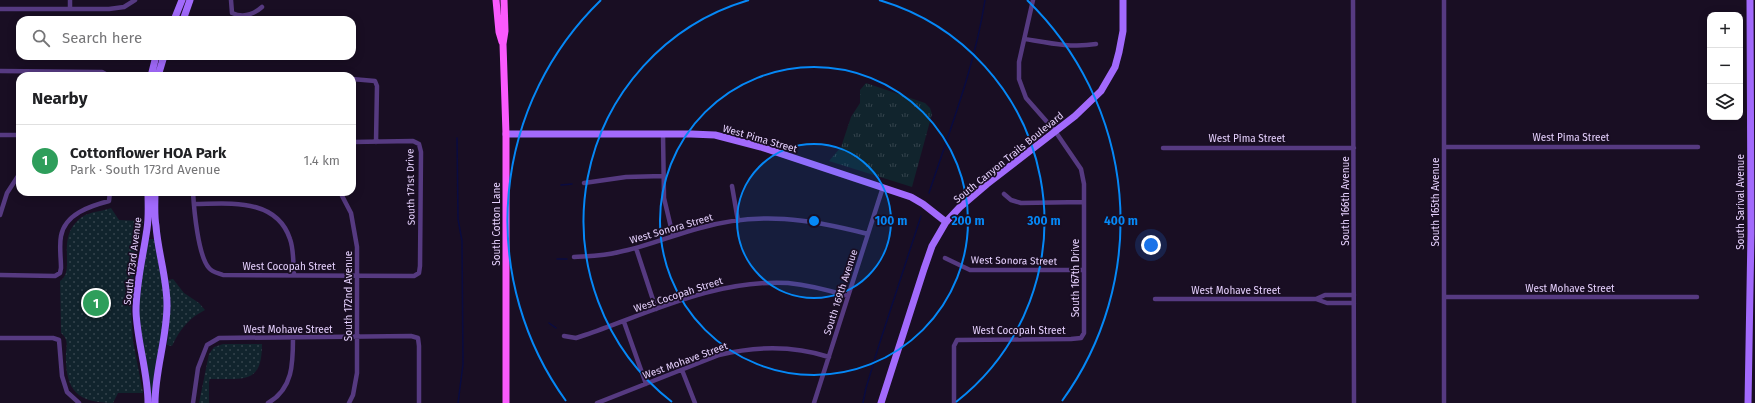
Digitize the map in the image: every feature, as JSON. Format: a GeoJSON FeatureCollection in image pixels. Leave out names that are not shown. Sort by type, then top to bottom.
{"type":"FeatureCollection","features":[{"type":"Feature","properties":{"kind":"main road","name":"South Cotton Lane"},"geometry":{"type":"LineString","coordinates":[[496,0],[499,32],[503,44]]}},
{"type":"Feature","properties":{"kind":"main road","name":"South Cotton Lane"},"geometry":{"type":"LineString","coordinates":[[504,0],[505,31],[503,44],[506,134],[506,403]]}},
{"type":"Feature","properties":{"kind":"street"},"geometry":{"type":"LineString","coordinates":[[70,0],[70,9]]}},
{"type":"Feature","properties":{"kind":"street"},"geometry":{"type":"LineString","coordinates":[[0,9],[109,10],[124,7],[134,0]]}},
{"type":"Feature","properties":{"kind":"street"},"geometry":{"type":"LineString","coordinates":[[176,16],[182,0]]}},
{"type":"Feature","properties":{"kind":"street"},"geometry":{"type":"LineString","coordinates":[[184,16],[190,0]]}},
{"type":"Feature","properties":{"kind":"street"},"geometry":{"type":"LineString","coordinates":[[231,0],[232,13],[239,16],[255,13],[262,7]]}},
{"type":"Feature","properties":{"kind":"street","name":"South 167th Drive"},"geometry":{"type":"LineString","coordinates":[[1033,0],[1019,62],[1020,79],[1026,98],[1055,131],[1081,169],[1084,184],[1084,333],[1081,338]]}},
{"type":"Feature","properties":{"kind":"street","name":"South Canyon Trails Boulevard"},"geometry":{"type":"LineString","coordinates":[[881,403],[932,246],[946,222],[960,207],[987,184],[1094,100],[1108,81],[1115,67],[1121,42],[1123,0]]}},
{"type":"Feature","properties":{"kind":"street","name":"South 166th Avenue"},"geometry":{"type":"LineString","coordinates":[[1353,0],[1354,403]]}},
{"type":"Feature","properties":{"kind":"street","name":"South 165th Avenue"},"geometry":{"type":"LineString","coordinates":[[1444,0],[1444,403]]}},
{"type":"Feature","properties":{"kind":"street","name":"South Sarival Avenue"},"geometry":{"type":"LineString","coordinates":[[1748,403],[1753,243],[1750,0]]}},
{"type":"Feature","properties":{"kind":"street"},"geometry":{"type":"LineString","coordinates":[[1025,39],[1063,46],[1084,46],[1096,44]]}},
{"type":"Feature","properties":{"kind":"street"},"geometry":{"type":"LineString","coordinates":[[151,72],[155,60]]}},
{"type":"Feature","properties":{"kind":"street"},"geometry":{"type":"LineString","coordinates":[[159,72],[163,60]]}},
{"type":"Feature","properties":{"kind":"street"},"geometry":{"type":"LineString","coordinates":[[0,72],[102,72]]}},
{"type":"Feature","properties":{"kind":"street"},"geometry":{"type":"LineString","coordinates":[[356,79],[369,79],[374,81],[377,86],[376,142]]}},
{"type":"Feature","properties":{"kind":"street","name":"West Pima Street"},"geometry":{"type":"LineString","coordinates":[[506,134],[702,134],[725,137],[883,187],[919,201],[930,208],[946,222]]}},
{"type":"Feature","properties":{"kind":"street"},"geometry":{"type":"LineString","coordinates":[[663,134],[665,204],[673,236]]}},
{"type":"Feature","properties":{"kind":"street"},"geometry":{"type":"LineString","coordinates":[[0,135],[16,135]]}},
{"type":"Feature","properties":{"kind":"street","name":"South 171st Drive"},"geometry":{"type":"LineString","coordinates":[[356,142],[413,141],[419,144],[421,152],[419,273]]}},
{"type":"Feature","properties":{"kind":"street","name":"West Pima Street"},"geometry":{"type":"LineString","coordinates":[[1444,147],[1698,147]]}},
{"type":"Feature","properties":{"kind":"street","name":"West Pima Street"},"geometry":{"type":"LineString","coordinates":[[1163,148],[1354,148]]}},
{"type":"Feature","properties":{"kind":"street"},"geometry":{"type":"LineString","coordinates":[[584,183],[626,177],[663,176]]}},
{"type":"Feature","properties":{"kind":"street"},"geometry":{"type":"LineString","coordinates":[[0,215],[5,198],[16,180]]}},
{"type":"Feature","properties":{"kind":"street"},"geometry":{"type":"LineString","coordinates":[[732,186],[738,221]]}},
{"type":"Feature","properties":{"kind":"street","name":"South 169th Avenue"},"geometry":{"type":"LineString","coordinates":[[814,403],[883,187]]}},
{"type":"Feature","properties":{"kind":"street"},"geometry":{"type":"LineString","coordinates":[[1004,194],[1011,200],[1021,203],[1084,202]]}},
{"type":"Feature","properties":{"kind":"street"},"geometry":{"type":"LineString","coordinates":[[0,195],[5,198]]}},
{"type":"Feature","properties":{"kind":"street"},"geometry":{"type":"LineString","coordinates":[[0,275],[55,276],[60,273],[61,235],[69,220],[86,208],[109,201],[110,196]]}},
{"type":"Feature","properties":{"kind":"street","name":"South 173rd Avenue"},"geometry":{"type":"LineString","coordinates":[[148,196],[147,227],[139,271],[136,303],[138,337],[147,383],[148,403]]}},
{"type":"Feature","properties":{"kind":"street","name":"South 173rd Avenue"},"geometry":{"type":"LineString","coordinates":[[155,196],[156,226],[165,277],[167,306],[165,336],[157,380],[155,403]]}},
{"type":"Feature","properties":{"kind":"street"},"geometry":{"type":"LineString","coordinates":[[193,196],[194,204],[246,204],[260,208],[274,215],[284,226],[290,238],[293,252],[294,275]]}},
{"type":"Feature","properties":{"kind":"street","name":"South 172nd Avenue"},"geometry":{"type":"LineString","coordinates":[[342,196],[351,213],[356,247],[356,373],[353,395],[349,403]]}},
{"type":"Feature","properties":{"kind":"street","name":"West Cocopah Street"},"geometry":{"type":"LineString","coordinates":[[194,204],[203,258],[209,269],[223,275],[356,274],[414,276],[419,273]]}},
{"type":"Feature","properties":{"kind":"street","name":"West Sonora Street"},"geometry":{"type":"LineString","coordinates":[[574,257],[613,253],[636,248],[701,227],[738,221],[780,218],[811,221],[868,234]]}},
{"type":"Feature","properties":{"kind":"street"},"geometry":{"type":"LineString","coordinates":[[636,248],[656,309]]}},
{"type":"Feature","properties":{"kind":"street","name":"West Sonora Street"},"geometry":{"type":"LineString","coordinates":[[945,258],[970,270],[1084,270]]}},
{"type":"Feature","properties":{"kind":"street","name":"West Cocopah Street"},"geometry":{"type":"LineString","coordinates":[[564,336],[576,338],[699,294],[748,284],[795,284],[817,287],[848,296]]}},
{"type":"Feature","properties":{"kind":"street","name":"West Mohave Street"},"geometry":{"type":"LineString","coordinates":[[1316,299],[1325,295],[1354,295]]}},
{"type":"Feature","properties":{"kind":"street"},"geometry":{"type":"LineString","coordinates":[[1335,295],[1335,303]]}},
{"type":"Feature","properties":{"kind":"street","name":"West Mohave Street"},"geometry":{"type":"LineString","coordinates":[[1444,297],[1697,297]]}},
{"type":"Feature","properties":{"kind":"street","name":"West Mohave Street"},"geometry":{"type":"LineString","coordinates":[[1155,299],[1316,299],[1335,303],[1354,303]]}},
{"type":"Feature","properties":{"kind":"street"},"geometry":{"type":"LineString","coordinates":[[624,322],[646,384]]}},
{"type":"Feature","properties":{"kind":"street","name":"West Mohave Street"},"geometry":{"type":"LineString","coordinates":[[193,403],[198,368],[207,346],[219,338],[357,338],[411,336],[418,338],[419,403]]}},
{"type":"Feature","properties":{"kind":"street"},"geometry":{"type":"LineString","coordinates":[[0,338],[53,338],[60,340],[62,376],[67,392],[79,403]]}},
{"type":"Feature","properties":{"kind":"street"},"geometry":{"type":"LineString","coordinates":[[268,403],[282,392],[291,374],[293,338]]}},
{"type":"Feature","properties":{"kind":"street","name":"West Cocopah Street"},"geometry":{"type":"LineString","coordinates":[[954,403],[954,346],[957,340],[1081,338]]}},
{"type":"Feature","properties":{"kind":"street","name":"West Mohave Street"},"geometry":{"type":"LineString","coordinates":[[598,403],[719,355],[739,350],[783,347],[804,350],[828,357]]}},
{"type":"Feature","properties":{"kind":"street"},"geometry":{"type":"LineString","coordinates":[[682,370],[695,403]]}},
{"type":"Feature","properties":{"kind":"green space"},"geometry":{"type":"Polygon","coordinates":[[[866,83],[925,103],[930,108],[932,114],[912,187],[829,161],[841,147],[851,117],[860,103],[860,90],[866,83]]]}},
{"type":"Feature","properties":{"kind":"green space"},"geometry":{"type":"Polygon","coordinates":[[[111,208],[119,220],[143,221],[134,266],[131,309],[133,341],[143,393],[118,393],[113,403],[100,402],[82,397],[75,392],[71,385],[66,365],[67,347],[65,337],[61,333],[60,281],[65,276],[67,269],[67,243],[69,234],[74,225],[85,215],[111,208]]]}},
{"type":"Feature","properties":{"kind":"green space"},"geometry":{"type":"Polygon","coordinates":[[[147,239],[156,239],[165,305],[159,360],[144,359],[138,303],[147,239]]]}},
{"type":"Feature","properties":{"kind":"green space"},"geometry":{"type":"Polygon","coordinates":[[[173,279],[184,293],[199,303],[205,310],[194,317],[186,325],[178,334],[172,346],[167,345],[169,328],[168,280],[173,279]]]}},
{"type":"Feature","properties":{"kind":"green space"},"geometry":{"type":"Polygon","coordinates":[[[223,344],[262,344],[259,367],[255,373],[241,378],[210,379],[209,403],[199,403],[209,354],[214,347],[223,344]]]}},
{"type":"Feature","properties":{"kind":"green space"},"geometry":{"type":"Polygon","coordinates":[[[144,359],[159,360],[153,403],[150,403],[144,359]]]}},
{"type":"Feature","properties":{"kind":"waterway"},"geometry":{"type":"LineString","coordinates":[[929,193],[975,49],[985,0]]}},
{"type":"Feature","properties":{"kind":"waterway"},"geometry":{"type":"LineString","coordinates":[[457,138],[458,219],[462,241],[463,364],[458,403]]}},
{"type":"Feature","properties":{"kind":"waterway"},"geometry":{"type":"LineString","coordinates":[[561,185],[572,184]]}},
{"type":"Feature","properties":{"kind":"waterway"},"geometry":{"type":"LineString","coordinates":[[863,403],[879,345],[921,216]]}},
{"type":"Feature","properties":{"kind":"waterway"},"geometry":{"type":"LineString","coordinates":[[557,259],[567,259]]}},
{"type":"Feature","properties":{"kind":"waterway"},"geometry":{"type":"LineString","coordinates":[[549,323],[556,328]]}},
{"type":"Feature","properties":{"kind":"place","name":"Cottonflower HOA Park"},"geometry":{"type":"Point","coordinates":[96,303]}}]}
